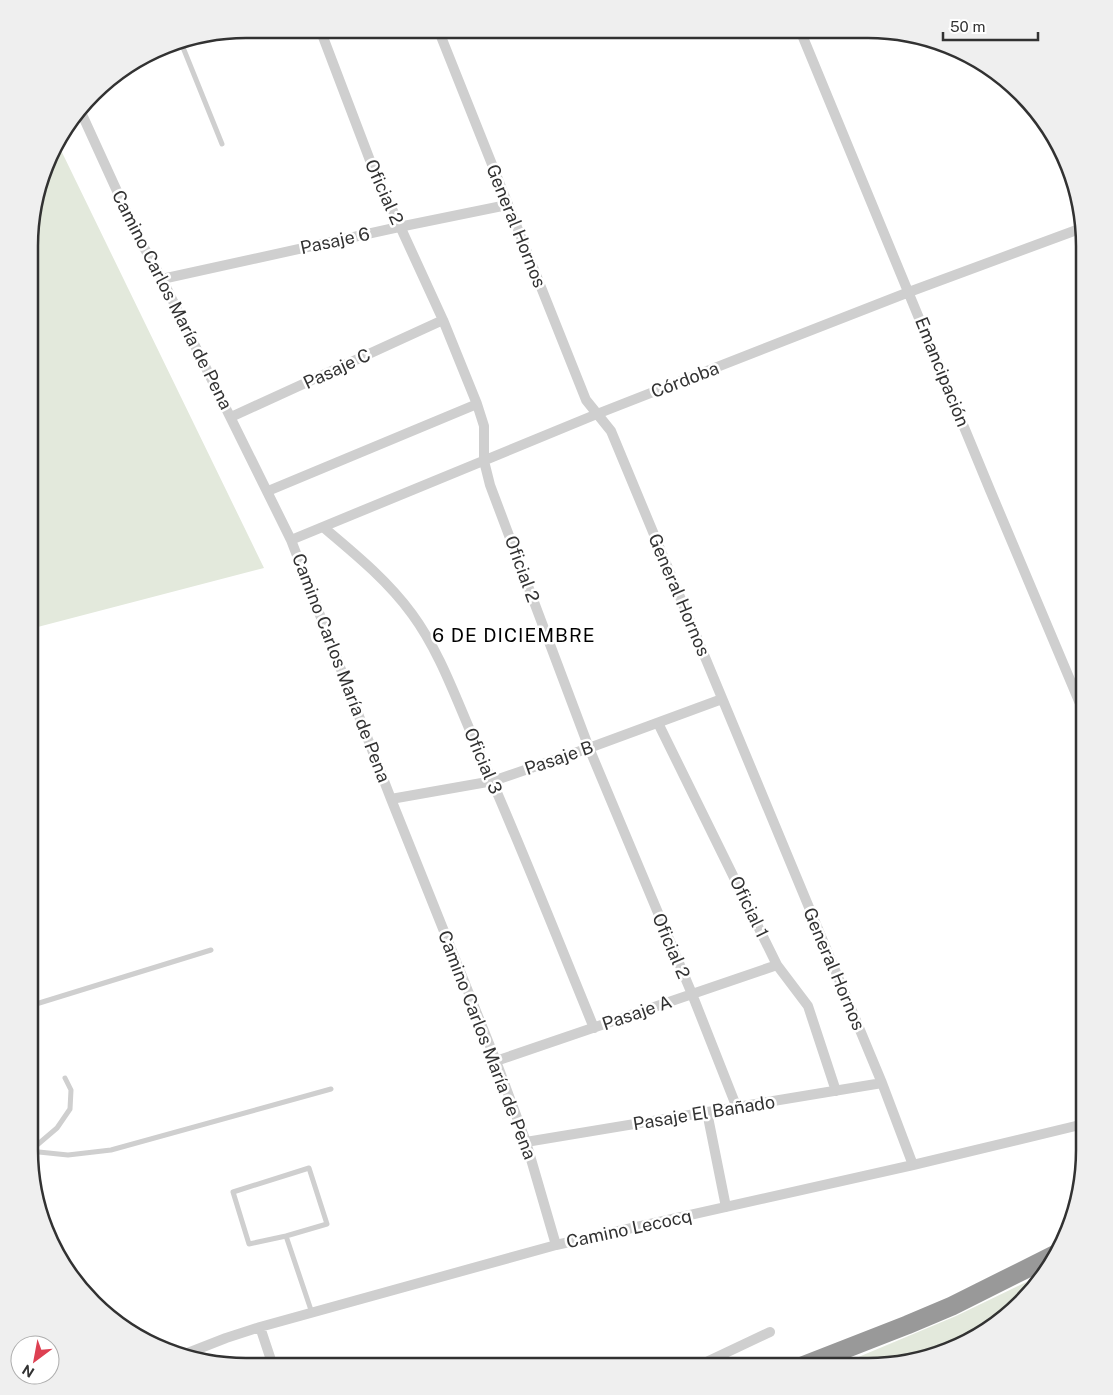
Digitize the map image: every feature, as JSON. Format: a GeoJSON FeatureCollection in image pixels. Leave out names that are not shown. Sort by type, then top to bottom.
{"type":"FeatureCollection","features":[{"type":"Feature","properties":{"kind":"highway"},"geometry":{"type":"LineString","coordinates":[[822,1358],[952,1306],[1044,1260]]}},
{"type":"Feature","properties":{"kind":"street","name":"Oficial 2"},"geometry":{"type":"LineString","coordinates":[[323,38],[371,163],[443,320],[477,404],[484,426],[484,461],[490,485],[589,748],[692,994],[737,1108]]}},
{"type":"Feature","properties":{"kind":"street","name":"General Hornos"},"geometry":{"type":"LineString","coordinates":[[442,38],[586,400],[610,431],[882,1083],[912,1166]]}},
{"type":"Feature","properties":{"kind":"street","name":"Emancipación"},"geometry":{"type":"LineString","coordinates":[[803,38],[1076,694]]}},
{"type":"Feature","properties":{"kind":"street","name":"Camino Carlos María de Pena"},"geometry":{"type":"LineString","coordinates":[[83,116],[138,237],[162,279],[291,540],[391,799],[496,1061],[526,1142],[556,1245]]}},
{"type":"Feature","properties":{"kind":"street","name":"Pasaje 6"},"geometry":{"type":"LineString","coordinates":[[162,279],[507,205]]}},
{"type":"Feature","properties":{"kind":"street","name":"Córdoba"},"geometry":{"type":"LineString","coordinates":[[291,540],[597,414],[909,292],[1075,231]]}},
{"type":"Feature","properties":{"kind":"street","name":"Pasaje C"},"geometry":{"type":"LineString","coordinates":[[231,417],[443,320]]}},
{"type":"Feature","properties":{"kind":"street"},"geometry":{"type":"LineString","coordinates":[[268,491],[477,404]]}},
{"type":"Feature","properties":{"kind":"street","name":"Oficial 3"},"geometry":{"type":"LineString","coordinates":[[323,527],[388,585],[411,613],[433,645],[492,781],[594,1028]]}},
{"type":"Feature","properties":{"kind":"street","name":"Pasaje B"},"geometry":{"type":"LineString","coordinates":[[391,799],[492,781],[589,748],[722,698]]}},
{"type":"Feature","properties":{"kind":"street","name":"Oficial 1"},"geometry":{"type":"LineString","coordinates":[[658,722],[778,965],[808,1006],[836,1091]]}},
{"type":"Feature","properties":{"kind":"street","name":"Pasaje A"},"geometry":{"type":"LineString","coordinates":[[496,1061],[778,965]]}},
{"type":"Feature","properties":{"kind":"street","name":"Pasaje El Bañado"},"geometry":{"type":"LineString","coordinates":[[526,1142],[882,1083]]}},
{"type":"Feature","properties":{"kind":"street"},"geometry":{"type":"LineString","coordinates":[[707,1112],[726,1207]]}},
{"type":"Feature","properties":{"kind":"street","name":"Camino Lecocq"},"geometry":{"type":"LineString","coordinates":[[194,1351],[260,1327],[556,1245],[912,1166],[1076,1126]]}},
{"type":"Feature","properties":{"kind":"street"},"geometry":{"type":"LineString","coordinates":[[260,1327],[270,1358]]}},
{"type":"Feature","properties":{"kind":"street"},"geometry":{"type":"LineString","coordinates":[[715,1358],[770,1332]]}},
{"type":"Feature","properties":{"kind":"lane"},"geometry":{"type":"LineString","coordinates":[[183,47],[222,144]]}},
{"type":"Feature","properties":{"kind":"lane"},"geometry":{"type":"LineString","coordinates":[[38,1003],[211,950]]}},
{"type":"Feature","properties":{"kind":"lane"},"geometry":{"type":"LineString","coordinates":[[38,1144],[57,1128],[70,1109],[71,1090],[65,1078]]}},
{"type":"Feature","properties":{"kind":"lane"},"geometry":{"type":"LineString","coordinates":[[38,1152],[68,1156],[111,1150],[331,1089]]}},
{"type":"Feature","properties":{"kind":"lane"},"geometry":{"type":"LineString","coordinates":[[309,1168],[327,1224],[286,1236],[249,1244],[233,1192],[309,1168]]}},
{"type":"Feature","properties":{"kind":"lane"},"geometry":{"type":"LineString","coordinates":[[286,1236],[312,1313]]}},
{"type":"Feature","properties":{"kind":"shaded area"},"geometry":{"type":"Polygon","coordinates":[[[61,150],[264,568],[38,627],[38,232],[41,205],[53,166],[61,150]]]}},
{"type":"Feature","properties":{"kind":"shaded area"},"geometry":{"type":"Polygon","coordinates":[[[1029,1281],[1015,1297],[994,1315],[972,1330],[947,1342],[908,1354],[856,1358],[956,1316],[1029,1281]]]}},
{"type":"Feature","properties":{"kind":"district","name":"6 DE DICIEMBRE"},"geometry":{"type":"Point","coordinates":[514,635]}}]}
